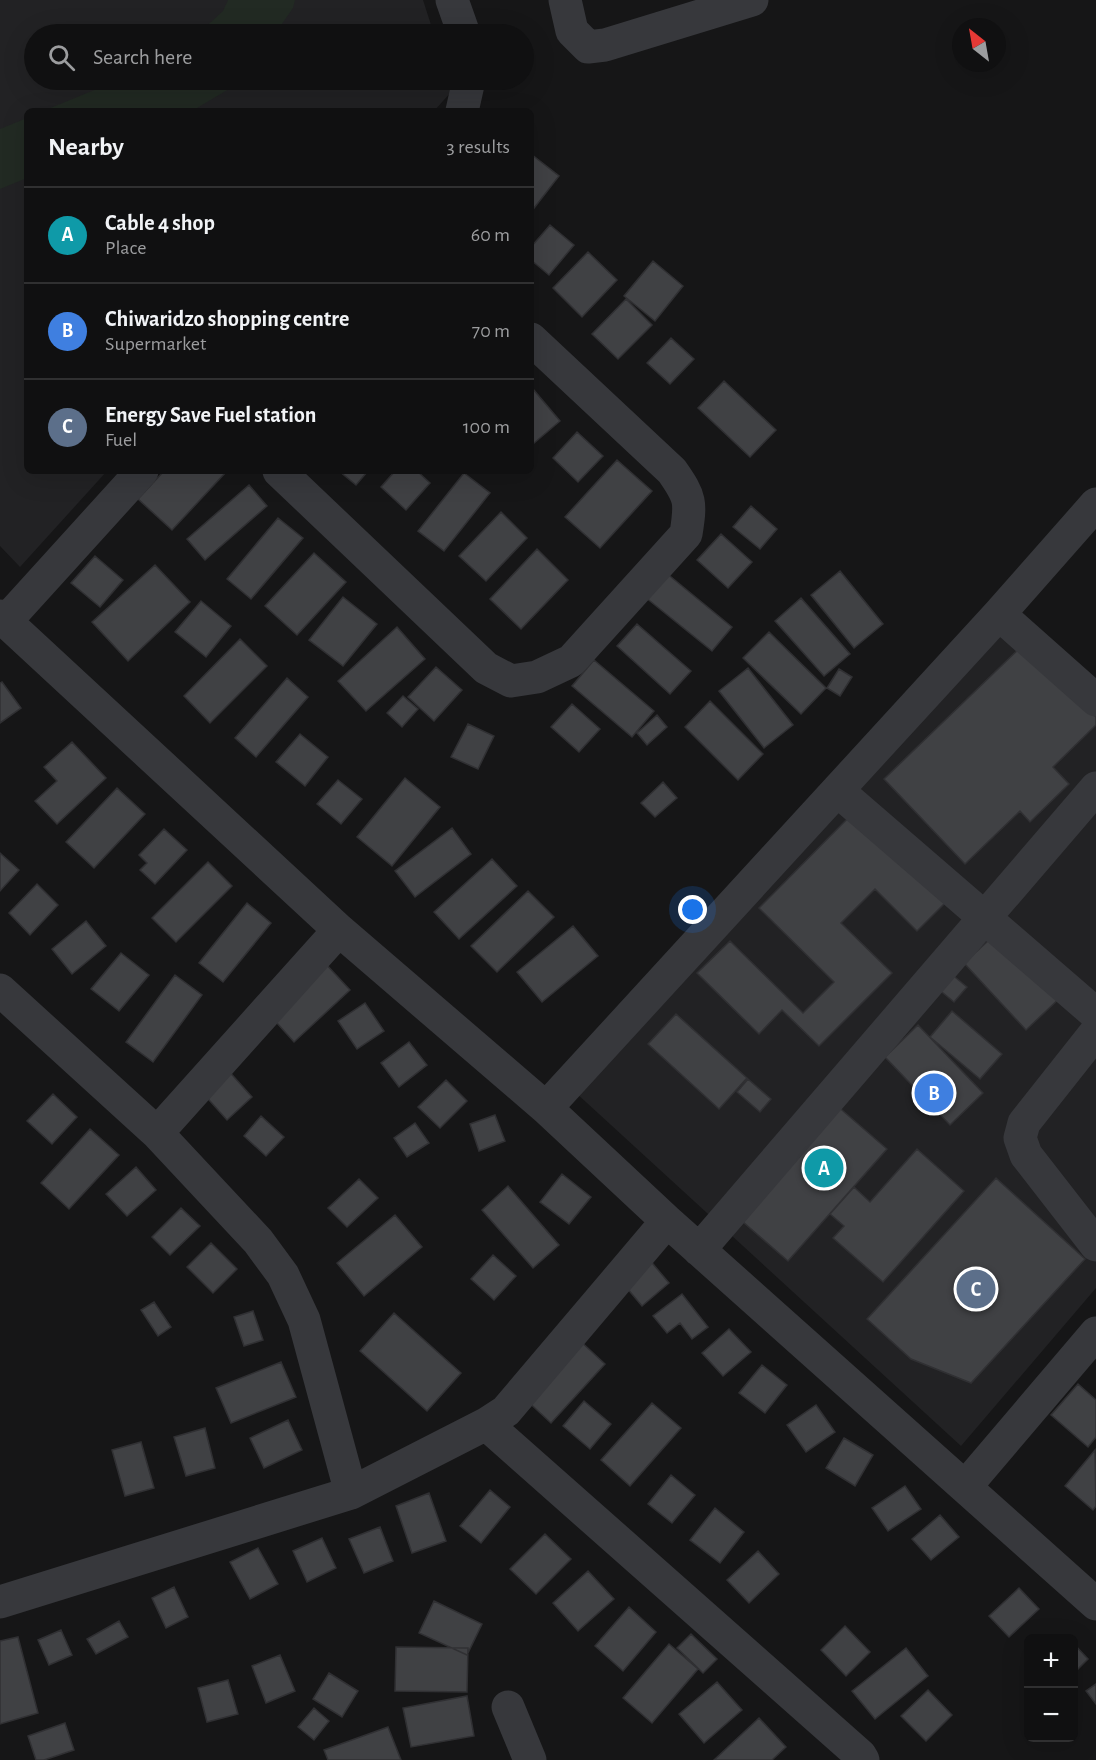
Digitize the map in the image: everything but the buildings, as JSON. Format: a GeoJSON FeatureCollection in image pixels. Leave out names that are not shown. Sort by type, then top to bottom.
{"type":"FeatureCollection","features":[{"type":"Feature","properties":{"kind":"street"},"geometry":{"type":"LineString","coordinates":[[452,0],[460,24]]}},
{"type":"Feature","properties":{"kind":"street"},"geometry":{"type":"LineString","coordinates":[[565,0],[572,31],[588,47],[605,45],[752,0]]}},
{"type":"Feature","properties":{"kind":"street"},"geometry":{"type":"LineString","coordinates":[[463,108],[467,90]]}},
{"type":"Feature","properties":{"kind":"street"},"geometry":{"type":"LineString","coordinates":[[282,474],[486,668],[512,681],[537,677],[571,661],[686,534],[690,509],[687,493],[672,471],[534,342]]}},
{"type":"Feature","properties":{"kind":"street"},"geometry":{"type":"LineString","coordinates":[[139,474],[3,619],[339,930],[546,1108],[699,1250],[1096,1604]]}},
{"type":"Feature","properties":{"kind":"street"},"geometry":{"type":"LineString","coordinates":[[546,1108],[999,614],[1096,504]]}},
{"type":"Feature","properties":{"kind":"street"},"geometry":{"type":"LineString","coordinates":[[999,614],[1096,700]]}},
{"type":"Feature","properties":{"kind":"street"},"geometry":{"type":"LineString","coordinates":[[699,1250],[1096,788]]}},
{"type":"Feature","properties":{"kind":"street"},"geometry":{"type":"LineString","coordinates":[[838,790],[1096,1014]]}},
{"type":"Feature","properties":{"kind":"street"},"geometry":{"type":"LineString","coordinates":[[157,1132],[339,930]]}},
{"type":"Feature","properties":{"kind":"street"},"geometry":{"type":"LineString","coordinates":[[0,990],[157,1132],[258,1240],[284,1275],[304,1320],[351,1493]]}},
{"type":"Feature","properties":{"kind":"street"},"geometry":{"type":"LineString","coordinates":[[1096,1032],[1024,1123],[1020,1138],[1026,1155],[1096,1245]]}},
{"type":"Feature","properties":{"kind":"street"},"geometry":{"type":"LineString","coordinates":[[0,1602],[351,1493],[486,1424],[506,1411],[667,1221]]}},
{"type":"Feature","properties":{"kind":"street"},"geometry":{"type":"LineString","coordinates":[[965,1487],[1096,1333]]}},
{"type":"Feature","properties":{"kind":"street"},"geometry":{"type":"LineString","coordinates":[[486,1424],[863,1760]]}},
{"type":"Feature","properties":{"kind":"street"},"geometry":{"type":"LineString","coordinates":[[508,1707],[530,1760]]}},
{"type":"Feature","properties":{"kind":"shaded area"},"geometry":{"type":"Polygon","coordinates":[[[0,0],[423,0],[431,24],[24,24],[24,90],[452,91],[437,108],[24,108],[24,474],[104,474],[20,567],[0,546],[0,0]]]}},
{"type":"Feature","properties":{"kind":"shaded area"},"geometry":{"type":"Polygon","coordinates":[[[228,0],[295,0],[293,8],[282,24],[209,24],[223,11],[228,0]]]}},
{"type":"Feature","properties":{"kind":"shaded area"},"geometry":{"type":"Polygon","coordinates":[[[94,90],[227,90],[197,108],[50,108],[94,90]]]}},
{"type":"Feature","properties":{"kind":"shaded area"},"geometry":{"type":"Polygon","coordinates":[[[24,119],[24,179],[0,189],[0,129],[24,119]]]}},
{"type":"Feature","properties":{"kind":"shaded area"},"geometry":{"type":"Polygon","coordinates":[[[1008,616],[1096,699],[1096,1288],[961,1446],[575,1092],[1008,616]]]}},
{"type":"Feature","properties":{"kind":"place","name":"Chiwaridzo shopping centre"},"geometry":{"type":"Point","coordinates":[934,1093]}},
{"type":"Feature","properties":{"kind":"place","name":"Cable 4 shop"},"geometry":{"type":"Point","coordinates":[824,1168]}},
{"type":"Feature","properties":{"kind":"place","name":"Energy Save Fuel station"},"geometry":{"type":"Point","coordinates":[976,1289]}}]}
